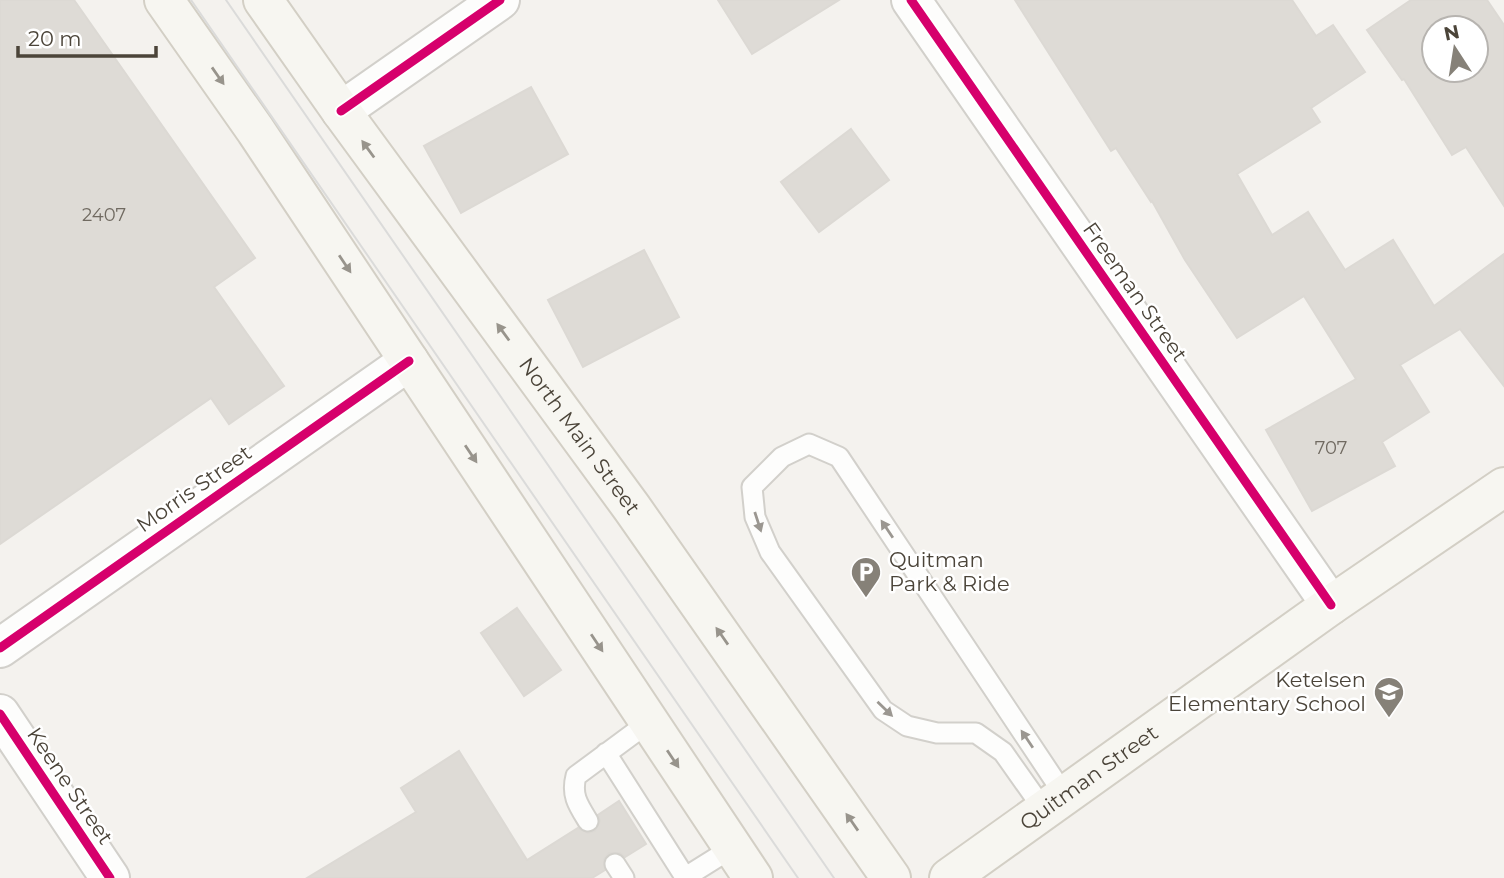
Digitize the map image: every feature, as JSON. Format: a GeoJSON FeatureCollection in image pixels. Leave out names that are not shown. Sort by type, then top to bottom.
{"type":"FeatureCollection","features":[{"type":"Feature","properties":{"kind":"main road"},"geometry":{"type":"LineString","coordinates":[[164,0],[256,131],[743,863]]}},
{"type":"Feature","properties":{"kind":"main road","name":"North Main Street"},"geometry":{"type":"LineString","coordinates":[[263,0],[341,111],[632,508],[891,878]]}},
{"type":"Feature","properties":{"kind":"main road","name":"Quitman Street"},"geometry":{"type":"LineString","coordinates":[[949,878],[1331,605],[1504,487]]}},
{"type":"Feature","properties":{"kind":"street","name":"Freeman Street"},"geometry":{"type":"LineString","coordinates":[[911,0],[1331,605]]}},
{"type":"Feature","properties":{"kind":"street"},"geometry":{"type":"LineString","coordinates":[[341,111],[491,3]]}},
{"type":"Feature","properties":{"kind":"street","name":"Morris Street"},"geometry":{"type":"LineString","coordinates":[[0,648],[409,361]]}},
{"type":"Feature","properties":{"kind":"street","name":"Keene Street"},"geometry":{"type":"LineString","coordinates":[[0,714],[110,878]]}},
{"type":"Feature","properties":{"kind":"lane"},"geometry":{"type":"LineString","coordinates":[[809,444],[839,457],[1054,803],[1003,752],[976,733],[937,733],[907,726],[883,710],[770,552],[755,517],[752,487],[782,457],[809,444]]}},
{"type":"Feature","properties":{"kind":"lane"},"geometry":{"type":"LineString","coordinates":[[588,821],[575,800],[573,788],[576,776],[649,722]]}},
{"type":"Feature","properties":{"kind":"lane"},"geometry":{"type":"LineString","coordinates":[[606,753],[685,877],[743,863]]}},
{"type":"Feature","properties":{"kind":"building"},"geometry":{"type":"Polygon","coordinates":[[[0,0],[74,0],[255,258],[214,287],[284,386],[229,424],[211,398],[0,544],[0,0]]]}},
{"type":"Feature","properties":{"kind":"building"},"geometry":{"type":"Polygon","coordinates":[[[718,0],[839,0],[752,54],[718,0]]]}},
{"type":"Feature","properties":{"kind":"building"},"geometry":{"type":"Polygon","coordinates":[[[1015,0],[1292,0],[1316,36],[1333,25],[1365,72],[1311,108],[1320,122],[1237,174],[1272,235],[1308,212],[1345,270],[1393,240],[1434,306],[1504,254],[1504,386],[1460,329],[1400,365],[1429,412],[1382,442],[1395,466],[1312,511],[1266,430],[1356,379],[1304,296],[1237,338],[1185,260],[1152,201],[1116,148],[1111,151],[1015,0]]]}},
{"type":"Feature","properties":{"kind":"building"},"geometry":{"type":"Polygon","coordinates":[[[1411,0],[1487,0],[1504,25],[1504,206],[1466,147],[1452,155],[1404,79],[1402,80],[1367,30],[1411,0]]]}},
{"type":"Feature","properties":{"kind":"building"},"geometry":{"type":"Polygon","coordinates":[[[531,87],[568,154],[461,213],[424,146],[531,87]]]}},
{"type":"Feature","properties":{"kind":"building"},"geometry":{"type":"Polygon","coordinates":[[[851,129],[889,180],[819,232],[781,182],[851,129]]]}},
{"type":"Feature","properties":{"kind":"building"},"geometry":{"type":"Polygon","coordinates":[[[644,250],[679,317],[583,367],[548,300],[644,250]]]}},
{"type":"Feature","properties":{"kind":"building"},"geometry":{"type":"Polygon","coordinates":[[[517,608],[561,670],[524,696],[481,633],[517,608]]]}},
{"type":"Feature","properties":{"kind":"building"},"geometry":{"type":"Polygon","coordinates":[[[459,751],[527,860],[578,828],[588,833],[595,831],[600,821],[598,815],[619,801],[646,844],[625,857],[620,853],[609,853],[604,859],[605,870],[592,878],[307,878],[416,812],[401,788],[459,751]]]}},
{"type":"Feature","properties":{"kind":"tram line"},"geometry":{"type":"LineString","coordinates":[[191,0],[798,878]]}},
{"type":"Feature","properties":{"kind":"tram line"},"geometry":{"type":"LineString","coordinates":[[226,0],[834,878]]}},
{"type":"Feature","properties":{"kind":"cycle path"},"geometry":{"type":"LineString","coordinates":[[341,111],[500,0]]}},
{"type":"Feature","properties":{"kind":"cycle path"},"geometry":{"type":"LineString","coordinates":[[911,0],[1331,605]]}},
{"type":"Feature","properties":{"kind":"cycle path"},"geometry":{"type":"LineString","coordinates":[[0,648],[409,361]]}},
{"type":"Feature","properties":{"kind":"cycle path"},"geometry":{"type":"LineString","coordinates":[[0,714],[110,878]]}},
{"type":"Feature","properties":{"kind":"place","name":"Quitman Park & Ride"},"geometry":{"type":"Point","coordinates":[866,599]}},
{"type":"Feature","properties":{"kind":"place","name":"Ketelsen Elementary School"},"geometry":{"type":"Point","coordinates":[1389,719]}}]}
